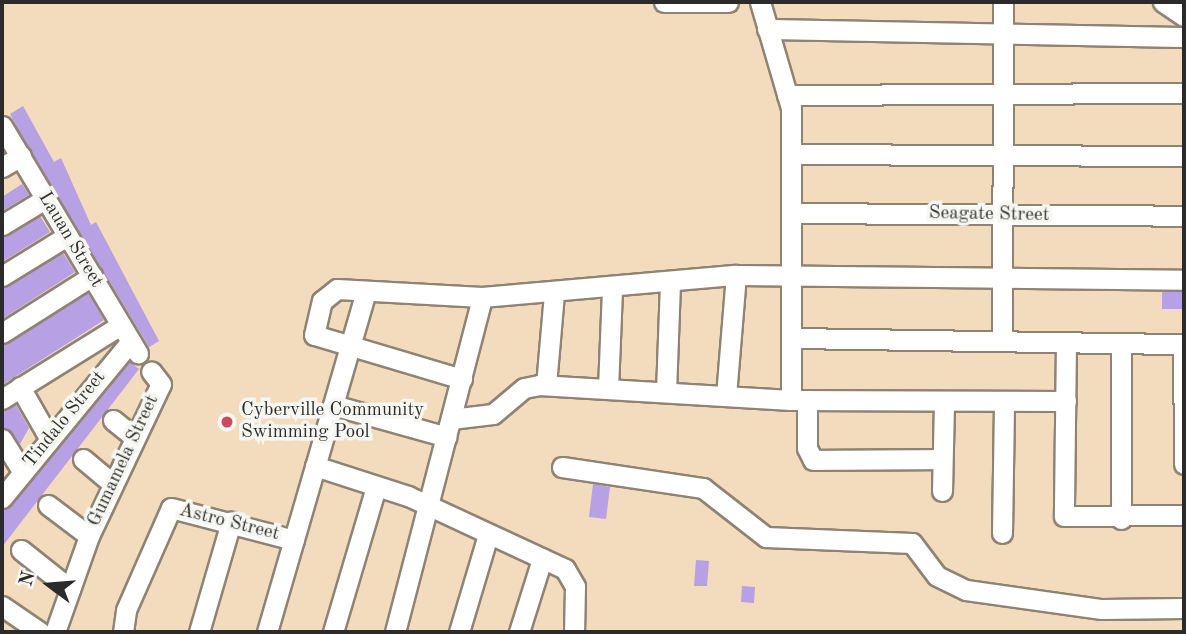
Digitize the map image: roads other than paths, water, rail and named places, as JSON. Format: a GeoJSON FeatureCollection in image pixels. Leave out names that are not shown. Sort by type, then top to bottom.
{"type":"FeatureCollection","features":[{"type":"Feature","properties":{"kind":"street"},"geometry":{"type":"LineString","coordinates":[[664,2],[728,2]]}},
{"type":"Feature","properties":{"kind":"street"},"geometry":{"type":"LineString","coordinates":[[760,2],[787,95],[793,154],[793,338],[807,447],[813,460],[942,459]]}},
{"type":"Feature","properties":{"kind":"street"},"geometry":{"type":"LineString","coordinates":[[1002,337],[1000,33],[1003,2]]}},
{"type":"Feature","properties":{"kind":"street"},"geometry":{"type":"LineString","coordinates":[[1163,2],[1184,16]]}},
{"type":"Feature","properties":{"kind":"street"},"geometry":{"type":"LineString","coordinates":[[767,29],[1184,37]]}},
{"type":"Feature","properties":{"kind":"street"},"geometry":{"type":"LineString","coordinates":[[787,95],[1001,90],[1184,93]]}},
{"type":"Feature","properties":{"kind":"street","name":"Lauan Street"},"geometry":{"type":"LineString","coordinates":[[2,127],[130,340]]}},
{"type":"Feature","properties":{"kind":"street"},"geometry":{"type":"LineString","coordinates":[[793,154],[1184,156]]}},
{"type":"Feature","properties":{"kind":"street"},"geometry":{"type":"LineString","coordinates":[[2,167],[21,156]]}},
{"type":"Feature","properties":{"kind":"street"},"geometry":{"type":"LineString","coordinates":[[2,225],[45,199]]}},
{"type":"Feature","properties":{"kind":"street","name":"Seagate Street"},"geometry":{"type":"LineString","coordinates":[[793,213],[1184,216]]}},
{"type":"Feature","properties":{"kind":"street"},"geometry":{"type":"LineString","coordinates":[[2,276],[67,236]]}},
{"type":"Feature","properties":{"kind":"street"},"geometry":{"type":"LineString","coordinates":[[726,396],[736,275]]}},
{"type":"Feature","properties":{"kind":"street"},"geometry":{"type":"LineString","coordinates":[[461,379],[314,335],[322,301],[337,289],[482,297],[611,290],[736,275],[1184,280]]}},
{"type":"Feature","properties":{"kind":"street"},"geometry":{"type":"LineString","coordinates":[[2,332],[92,276]]}},
{"type":"Feature","properties":{"kind":"street"},"geometry":{"type":"LineString","coordinates":[[666,393],[670,283]]}},
{"type":"Feature","properties":{"kind":"street"},"geometry":{"type":"LineString","coordinates":[[608,389],[611,290]]}},
{"type":"Feature","properties":{"kind":"street"},"geometry":{"type":"LineString","coordinates":[[267,632],[366,291]]}},
{"type":"Feature","properties":{"kind":"street"},"geometry":{"type":"LineString","coordinates":[[547,385],[554,293]]}},
{"type":"Feature","properties":{"kind":"street"},"geometry":{"type":"LineString","coordinates":[[395,632],[431,509],[482,297]]}},
{"type":"Feature","properties":{"kind":"street"},"geometry":{"type":"LineString","coordinates":[[793,338],[1002,337],[1121,345],[1183,344],[1184,464]]}},
{"type":"Feature","properties":{"kind":"street"},"geometry":{"type":"LineString","coordinates":[[2,398],[20,387],[130,340]]}},
{"type":"Feature","properties":{"kind":"street","name":"Tindalo Street"},"geometry":{"type":"LineString","coordinates":[[2,498],[48,436],[130,340]]}},
{"type":"Feature","properties":{"kind":"street"},"geometry":{"type":"LineString","coordinates":[[1066,342],[1064,516],[1121,519],[1184,515]]}},
{"type":"Feature","properties":{"kind":"street"},"geometry":{"type":"LineString","coordinates":[[1121,345],[1121,519]]}},
{"type":"Feature","properties":{"kind":"street","name":"Gumamela Street"},"geometry":{"type":"LineString","coordinates":[[55,632],[89,536],[161,384],[151,371]]}},
{"type":"Feature","properties":{"kind":"street"},"geometry":{"type":"LineString","coordinates":[[333,405],[449,428],[493,414],[524,388],[547,385],[799,400],[1066,401]]}},
{"type":"Feature","properties":{"kind":"street"},"geometry":{"type":"LineString","coordinates":[[20,387],[48,436]]}},
{"type":"Feature","properties":{"kind":"street"},"geometry":{"type":"LineString","coordinates":[[942,491],[944,401]]}},
{"type":"Feature","properties":{"kind":"street"},"geometry":{"type":"LineString","coordinates":[[1002,533],[1003,401]]}},
{"type":"Feature","properties":{"kind":"street"},"geometry":{"type":"LineString","coordinates":[[113,420],[135,438]]}},
{"type":"Feature","properties":{"kind":"street"},"geometry":{"type":"LineString","coordinates":[[2,439],[23,472]]}},
{"type":"Feature","properties":{"kind":"street"},"geometry":{"type":"LineString","coordinates":[[83,459],[113,484]]}},
{"type":"Feature","properties":{"kind":"street"},"geometry":{"type":"LineString","coordinates":[[315,466],[431,509],[565,569],[575,586],[574,632]]}},
{"type":"Feature","properties":{"kind":"street"},"geometry":{"type":"LineString","coordinates":[[562,467],[703,488],[766,537],[912,543],[937,576],[966,590],[1102,609],[1184,608]]}},
{"type":"Feature","properties":{"kind":"street"},"geometry":{"type":"LineString","coordinates":[[333,632],[376,487]]}},
{"type":"Feature","properties":{"kind":"street"},"geometry":{"type":"LineString","coordinates":[[48,505],[89,536]]}},
{"type":"Feature","properties":{"kind":"street","name":"Astro Street"},"geometry":{"type":"LineString","coordinates":[[123,632],[126,610],[171,508],[294,540]]}},
{"type":"Feature","properties":{"kind":"street"},"geometry":{"type":"LineString","coordinates":[[199,632],[231,522]]}},
{"type":"Feature","properties":{"kind":"street"},"geometry":{"type":"LineString","coordinates":[[459,632],[488,535]]}},
{"type":"Feature","properties":{"kind":"street"},"geometry":{"type":"LineString","coordinates":[[21,550],[70,589]]}},
{"type":"Feature","properties":{"kind":"street"},"geometry":{"type":"LineString","coordinates":[[519,632],[542,559]]}},
{"type":"Feature","properties":{"kind":"street"},"geometry":{"type":"LineString","coordinates":[[2,606],[40,632]]}},
{"type":"Feature","properties":{"kind":"place","name":"Cyberville Community Swimming Pool"},"geometry":{"type":"Point","coordinates":[227,422]}}]}
